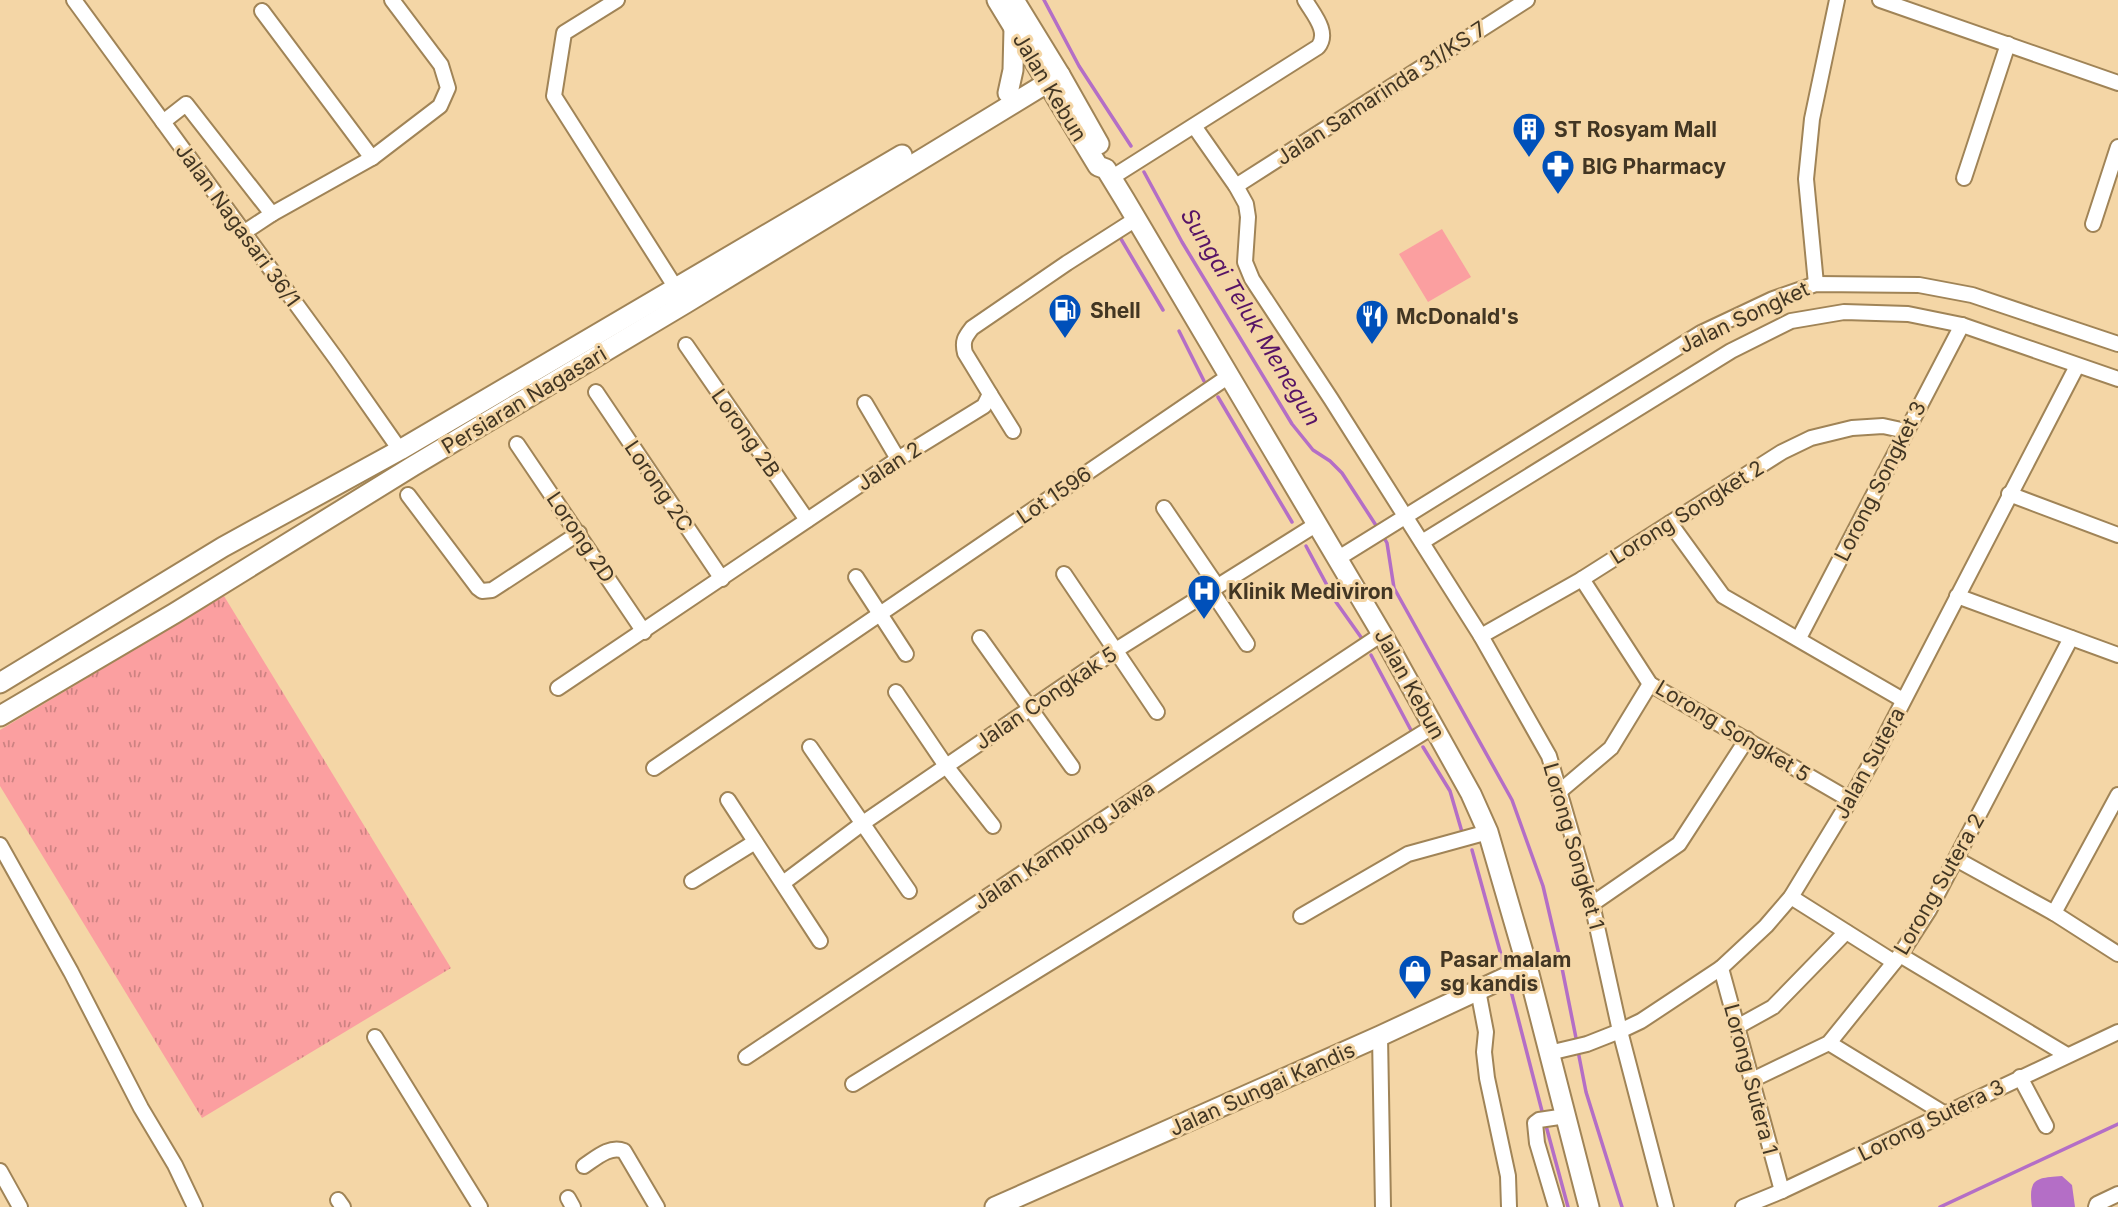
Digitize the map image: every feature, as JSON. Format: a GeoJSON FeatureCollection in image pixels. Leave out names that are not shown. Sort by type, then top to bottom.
{"type":"FeatureCollection","features":[{"type":"Feature","properties":{"kind":"street","name":"Jalan Nagasari 36/1"},"geometry":{"type":"LineString","coordinates":[[74,0],[400,450]]}},
{"type":"Feature","properties":{"kind":"street"},"geometry":{"type":"LineString","coordinates":[[243,233],[372,158],[440,106],[448,89],[441,65],[391,0]]}},
{"type":"Feature","properties":{"kind":"street"},"geometry":{"type":"LineString","coordinates":[[617,0],[564,33],[554,96],[681,296]]}},
{"type":"Feature","properties":{"kind":"street","name":"Jalan Kebun"},"geometry":{"type":"LineString","coordinates":[[998,0],[1107,159],[1108,174]]}},
{"type":"Feature","properties":{"kind":"street","name":"Jalan Kebun"},"geometry":{"type":"LineString","coordinates":[[1014,0],[1051,74],[1069,118],[1098,166],[1108,174],[1136,219],[1382,634],[1471,794],[1488,832],[1527,966],[1549,1054],[1551,1118],[1589,1207]]}},
{"type":"Feature","properties":{"kind":"street","name":"Jalan Samarinda 31/KS 7"},"geometry":{"type":"LineString","coordinates":[[1236,186],[1527,0]]}},
{"type":"Feature","properties":{"kind":"street"},"geometry":{"type":"LineString","coordinates":[[1816,284],[1806,179],[1812,119],[1837,0]]}},
{"type":"Feature","properties":{"kind":"street"},"geometry":{"type":"LineString","coordinates":[[1880,0],[2118,83]]}},
{"type":"Feature","properties":{"kind":"street"},"geometry":{"type":"LineString","coordinates":[[1108,174],[1194,125],[1318,47],[1323,39],[1323,31],[1311,2]]}},
{"type":"Feature","properties":{"kind":"street"},"geometry":{"type":"LineString","coordinates":[[262,11],[372,158]]}},
{"type":"Feature","properties":{"kind":"street"},"geometry":{"type":"LineString","coordinates":[[1014,26],[1012,97],[1051,104],[1069,118]]}},
{"type":"Feature","properties":{"kind":"street"},"geometry":{"type":"LineString","coordinates":[[1964,178],[2008,44]]}},
{"type":"Feature","properties":{"kind":"street","name":"Persiaran Nagasari"},"geometry":{"type":"LineString","coordinates":[[0,716],[175,613],[681,296],[1051,74]]}},
{"type":"Feature","properties":{"kind":"street"},"geometry":{"type":"LineString","coordinates":[[163,122],[186,104],[272,215]]}},
{"type":"Feature","properties":{"kind":"street","name":"Lorong Songket 1"},"geometry":{"type":"LineString","coordinates":[[1194,125],[1246,204],[1248,217],[1245,262],[1252,279],[1422,542],[1549,756],[1592,904],[1620,1031],[1665,1207]]}},
{"type":"Feature","properties":{"kind":"street"},"geometry":{"type":"LineString","coordinates":[[2093,224],[2118,147]]}},
{"type":"Feature","properties":{"kind":"street"},"geometry":{"type":"LineString","coordinates":[[1013,431],[965,353],[965,337],[972,328],[1056,270],[1136,219]]}},
{"type":"Feature","properties":{"kind":"street","name":"Jalan Songket"},"geometry":{"type":"LineString","coordinates":[[1337,559],[1700,333],[1773,299],[1816,284],[1919,285],[1972,295],[2118,344]]}},
{"type":"Feature","properties":{"kind":"street","name":"Persiaran Nagasari"},"geometry":{"type":"LineString","coordinates":[[0,683],[223,547],[681,296]]}},
{"type":"Feature","properties":{"kind":"street","name":"Jalan Songket"},"geometry":{"type":"LineString","coordinates":[[1422,542],[1731,351],[1791,321],[1844,312],[1908,314],[1962,324],[2118,379]]}},
{"type":"Feature","properties":{"kind":"street","name":"Lorong Songket 3"},"geometry":{"type":"LineString","coordinates":[[1799,638],[1962,324]]}},
{"type":"Feature","properties":{"kind":"street","name":"Lorong 2B"},"geometry":{"type":"LineString","coordinates":[[686,345],[807,520]]}},
{"type":"Feature","properties":{"kind":"street","name":"Jalan Sutera"},"geometry":{"type":"LineString","coordinates":[[1549,1054],[1587,1044],[1641,1021],[1721,968],[1766,926],[1791,897],[1850,800],[2077,366]]}},
{"type":"Feature","properties":{"kind":"street","name":"Lot 1596"},"geometry":{"type":"LineString","coordinates":[[654,768],[1229,376]]}},
{"type":"Feature","properties":{"kind":"street","name":"Lorong 2C"},"geometry":{"type":"LineString","coordinates":[[596,393],[722,579]]}},
{"type":"Feature","properties":{"kind":"street","name":"Jalan 2"},"geometry":{"type":"LineString","coordinates":[[558,688],[898,459],[984,406],[990,394]]}},
{"type":"Feature","properties":{"kind":"street"},"geometry":{"type":"LineString","coordinates":[[865,402],[898,459]]}},
{"type":"Feature","properties":{"kind":"street","name":"Lorong Songket 2"},"geometry":{"type":"LineString","coordinates":[[1480,636],[1582,579],[1782,452],[1811,438],[1852,428],[1883,426],[1906,431]]}},
{"type":"Feature","properties":{"kind":"street","name":"Lorong 2D"},"geometry":{"type":"LineString","coordinates":[[517,444],[643,632]]}},
{"type":"Feature","properties":{"kind":"street"},"geometry":{"type":"LineString","coordinates":[[2009,494],[2118,535]]}},
{"type":"Feature","properties":{"kind":"street"},"geometry":{"type":"LineString","coordinates":[[408,495],[482,591],[492,590],[579,533]]}},
{"type":"Feature","properties":{"kind":"street"},"geometry":{"type":"LineString","coordinates":[[1164,508],[1247,644]]}},
{"type":"Feature","properties":{"kind":"street"},"geometry":{"type":"LineString","coordinates":[[1670,523],[1723,596],[1903,700]]}},
{"type":"Feature","properties":{"kind":"street","name":"Jalan Congkak 5"},"geometry":{"type":"LineString","coordinates":[[783,883],[863,823],[1031,707],[1116,650],[1317,524]]}},
{"type":"Feature","properties":{"kind":"street"},"geometry":{"type":"LineString","coordinates":[[1064,574],[1157,712]]}},
{"type":"Feature","properties":{"kind":"street"},"geometry":{"type":"LineString","coordinates":[[856,576],[906,654]]}},
{"type":"Feature","properties":{"kind":"street","name":"Lorong Songket 5"},"geometry":{"type":"LineString","coordinates":[[1582,579],[1650,684],[1850,800]]}},
{"type":"Feature","properties":{"kind":"street"},"geometry":{"type":"LineString","coordinates":[[1957,596],[2118,655]]}},
{"type":"Feature","properties":{"kind":"street","name":"Jalan Kampung Jawa"},"geometry":{"type":"LineString","coordinates":[[746,1057],[1382,634]]}},
{"type":"Feature","properties":{"kind":"street"},"geometry":{"type":"LineString","coordinates":[[980,638],[1072,767]]}},
{"type":"Feature","properties":{"kind":"street","name":"Lorong Sutera 2"},"geometry":{"type":"LineString","coordinates":[[1752,1080],[1829,1043],[1897,959],[1929,910],[2071,638]]}},
{"type":"Feature","properties":{"kind":"street"},"geometry":{"type":"LineString","coordinates":[[1559,792],[1611,748],[1650,684]]}},
{"type":"Feature","properties":{"kind":"street"},"geometry":{"type":"LineString","coordinates":[[896,692],[946,766],[993,825]]}},
{"type":"Feature","properties":{"kind":"street"},"geometry":{"type":"LineString","coordinates":[[853,1084],[1434,726]]}},
{"type":"Feature","properties":{"kind":"street"},"geometry":{"type":"LineString","coordinates":[[1592,904],[1679,844],[1747,739]]}},
{"type":"Feature","properties":{"kind":"street"},"geometry":{"type":"LineString","coordinates":[[810,747],[909,891]]}},
{"type":"Feature","properties":{"kind":"street"},"geometry":{"type":"LineString","coordinates":[[2053,914],[2118,795]]}},
{"type":"Feature","properties":{"kind":"street"},"geometry":{"type":"LineString","coordinates":[[728,800],[820,941]]}},
{"type":"Feature","properties":{"kind":"street"},"geometry":{"type":"LineString","coordinates":[[1301,916],[1408,854],[1488,832]]}},
{"type":"Feature","properties":{"kind":"street"},"geometry":{"type":"LineString","coordinates":[[692,881],[755,842]]}},
{"type":"Feature","properties":{"kind":"street"},"geometry":{"type":"LineString","coordinates":[[0,845],[71,972],[141,1108],[175,1165],[195,1207]]}},
{"type":"Feature","properties":{"kind":"street"},"geometry":{"type":"LineString","coordinates":[[1956,859],[2118,954]]}},
{"type":"Feature","properties":{"kind":"street"},"geometry":{"type":"LineString","coordinates":[[1791,897],[1846,932],[2067,1055]]}},
{"type":"Feature","properties":{"kind":"street"},"geometry":{"type":"LineString","coordinates":[[1737,1027],[1773,1007],[1846,932]]}},
{"type":"Feature","properties":{"kind":"street","name":"Jalan Sungai Kandis"},"geometry":{"type":"LineString","coordinates":[[995,1207],[1380,1036],[1527,966]]}},
{"type":"Feature","properties":{"kind":"street","name":"Lorong Sutera 1"},"geometry":{"type":"LineString","coordinates":[[1721,968],[1782,1191]]}},
{"type":"Feature","properties":{"kind":"street"},"geometry":{"type":"LineString","coordinates":[[1478,990],[1486,1032],[1485,1052],[1491,1100],[1508,1176],[1509,1207]]}},
{"type":"Feature","properties":{"kind":"street","name":"Lorong Sutera 3"},"geometry":{"type":"LineString","coordinates":[[1743,1207],[2118,1032]]}},
{"type":"Feature","properties":{"kind":"street"},"geometry":{"type":"LineString","coordinates":[[1380,1036],[1383,1207]]}},
{"type":"Feature","properties":{"kind":"street"},"geometry":{"type":"LineString","coordinates":[[375,1037],[480,1207]]}},
{"type":"Feature","properties":{"kind":"street"},"geometry":{"type":"LineString","coordinates":[[1829,1043],[1945,1114]]}},
{"type":"Feature","properties":{"kind":"street"},"geometry":{"type":"LineString","coordinates":[[2021,1077],[2046,1126]]}},
{"type":"Feature","properties":{"kind":"street"},"geometry":{"type":"LineString","coordinates":[[1551,1118],[1535,1123],[1537,1143],[1556,1207]]}},
{"type":"Feature","properties":{"kind":"street"},"geometry":{"type":"LineString","coordinates":[[584,1166],[613,1148],[619,1149],[624,1152],[657,1207]]}},
{"type":"Feature","properties":{"kind":"street"},"geometry":{"type":"LineString","coordinates":[[0,1171],[20,1207]]}},
{"type":"Feature","properties":{"kind":"street"},"geometry":{"type":"LineString","coordinates":[[2096,1207],[2097,1203],[2118,1194]]}},
{"type":"Feature","properties":{"kind":"green space"},"geometry":{"type":"Polygon","coordinates":[[[1442,229],[1471,277],[1428,302],[1399,254],[1442,229]]]}},
{"type":"Feature","properties":{"kind":"green space"},"geometry":{"type":"Polygon","coordinates":[[[224,596],[451,968],[202,1118],[0,786],[0,730],[224,596]]]}},
{"type":"Feature","properties":{"kind":"shaded area"},"geometry":{"type":"Polygon","coordinates":[[[2062,1176],[2072,1185],[2075,1207],[2032,1207],[2031,1190],[2036,1181],[2062,1176]]]}},
{"type":"Feature","properties":{"kind":"waterway","name":"Sungai Teluk Menegun"},"geometry":{"type":"LineString","coordinates":[[1044,0],[1079,66],[1131,146]]}},
{"type":"Feature","properties":{"kind":"waterway","name":"Sungai Teluk Menegun"},"geometry":{"type":"LineString","coordinates":[[1144,172],[1182,242],[1292,424],[1313,450],[1342,473],[1379,530]]}},
{"type":"Feature","properties":{"kind":"waterway"},"geometry":{"type":"LineString","coordinates":[[1121,239],[1163,310]]}},
{"type":"Feature","properties":{"kind":"waterway"},"geometry":{"type":"LineString","coordinates":[[1179,331],[1204,381]]}},
{"type":"Feature","properties":{"kind":"waterway"},"geometry":{"type":"LineString","coordinates":[[1218,397],[1292,522]]}},
{"type":"Feature","properties":{"kind":"waterway","name":"Sungai Teluk Menegun"},"geometry":{"type":"LineString","coordinates":[[1383,536],[1387,543],[1394,588],[1512,800],[1543,886],[1577,1043]]}},
{"type":"Feature","properties":{"kind":"waterway"},"geometry":{"type":"LineString","coordinates":[[1306,546],[1336,602],[1363,640]]}},
{"type":"Feature","properties":{"kind":"waterway"},"geometry":{"type":"LineString","coordinates":[[1371,655],[1413,734]]}},
{"type":"Feature","properties":{"kind":"waterway"},"geometry":{"type":"LineString","coordinates":[[1423,747],[1450,791],[1462,832]]}},
{"type":"Feature","properties":{"kind":"waterway"},"geometry":{"type":"LineString","coordinates":[[1472,850],[1503,962]]}},
{"type":"Feature","properties":{"kind":"waterway"},"geometry":{"type":"LineString","coordinates":[[1511,991],[1543,1115]]}},
{"type":"Feature","properties":{"kind":"waterway","name":"Sungai Teluk Menegun"},"geometry":{"type":"LineString","coordinates":[[1578,1051],[1586,1092],[1622,1207]]}},
{"type":"Feature","properties":{"kind":"waterway"},"geometry":{"type":"LineString","coordinates":[[1545,1122],[1568,1207]]}},
{"type":"Feature","properties":{"kind":"waterway"},"geometry":{"type":"LineString","coordinates":[[1940,1207],[2118,1124]]}},
{"type":"Feature","properties":{"kind":"place","name":"ST Rosyam Mall"},"geometry":{"type":"Point","coordinates":[1529,159]}},
{"type":"Feature","properties":{"kind":"place","name":"BIG Pharmacy"},"geometry":{"type":"Point","coordinates":[1558,196]}},
{"type":"Feature","properties":{"kind":"place","name":"Shell"},"geometry":{"type":"Point","coordinates":[1065,340]}},
{"type":"Feature","properties":{"kind":"place","name":"McDonald's"},"geometry":{"type":"Point","coordinates":[1372,346]}},
{"type":"Feature","properties":{"kind":"place","name":"Klinik Mediviron"},"geometry":{"type":"Point","coordinates":[1204,621]}},
{"type":"Feature","properties":{"kind":"place","name":"Pasar malam sg kandis"},"geometry":{"type":"Point","coordinates":[1415,1001]}}]}
